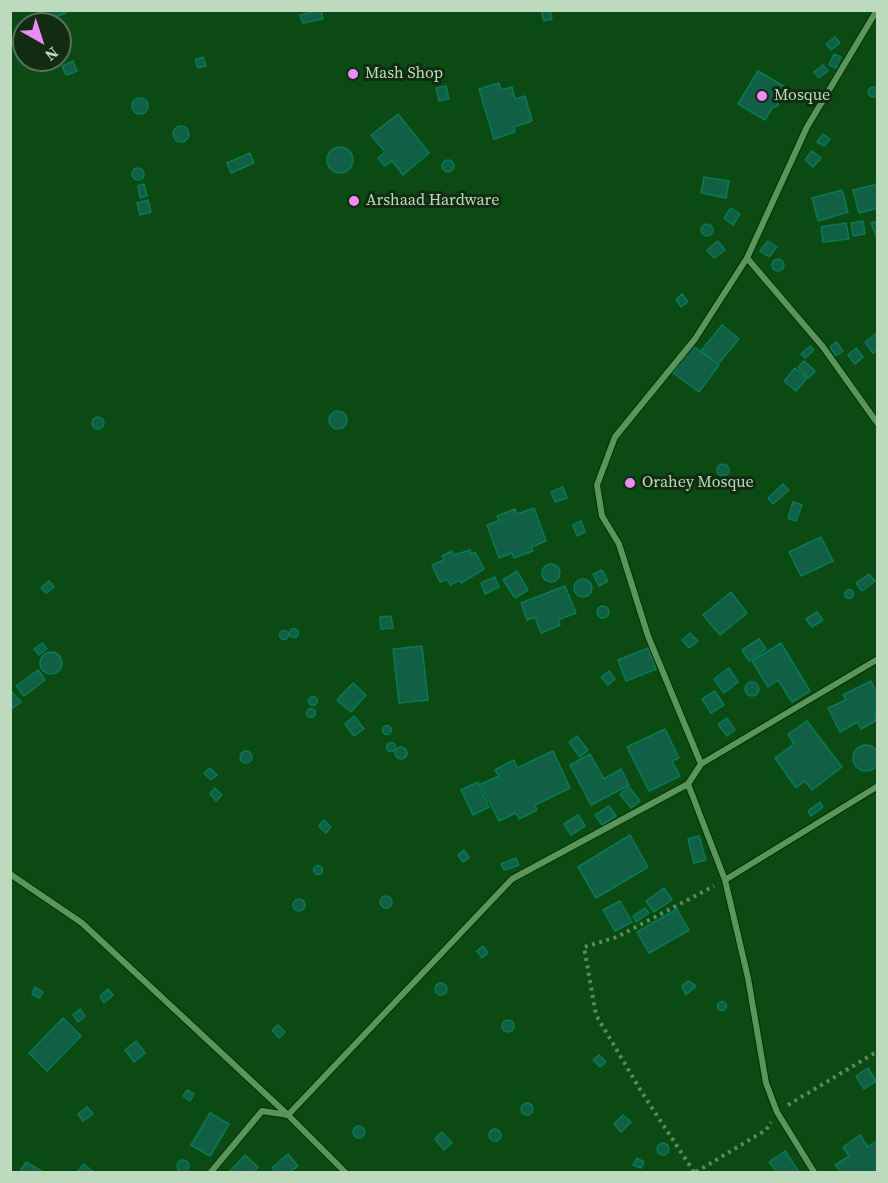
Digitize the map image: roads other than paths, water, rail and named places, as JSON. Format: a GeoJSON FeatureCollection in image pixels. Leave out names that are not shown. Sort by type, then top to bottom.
{"type":"FeatureCollection","features":[{"type":"Feature","properties":{"kind":"street"},"geometry":{"type":"LineString","coordinates":[[701,764],[648,636],[619,544],[602,516],[597,485],[615,438],[695,339],[747,258],[807,127],[876,15]]}},
{"type":"Feature","properties":{"kind":"street"},"geometry":{"type":"LineString","coordinates":[[747,258],[823,347],[878,424]]}},
{"type":"Feature","properties":{"kind":"street"},"geometry":{"type":"LineString","coordinates":[[288,1115],[310,1089],[345,1056],[512,879],[688,784],[701,764],[878,659]]}},
{"type":"Feature","properties":{"kind":"street"},"geometry":{"type":"LineString","coordinates":[[688,784],[725,880],[748,978],[766,1083],[777,1112],[814,1173]]}},
{"type":"Feature","properties":{"kind":"street"},"geometry":{"type":"LineString","coordinates":[[725,880],[878,786]]}},
{"type":"Feature","properties":{"kind":"street"},"geometry":{"type":"LineString","coordinates":[[10,874],[82,923],[288,1115],[345,1173]]}},
{"type":"Feature","properties":{"kind":"street"},"geometry":{"type":"LineString","coordinates":[[211,1173],[262,1111],[288,1115]]}},
{"type":"Feature","properties":{"kind":"place","name":"Mash Shop"},"geometry":{"type":"Point","coordinates":[353,74]}},
{"type":"Feature","properties":{"kind":"place","name":"Mosque"},"geometry":{"type":"Point","coordinates":[762,96]}},
{"type":"Feature","properties":{"kind":"place","name":"Arshaad Hardware"},"geometry":{"type":"Point","coordinates":[354,201]}},
{"type":"Feature","properties":{"kind":"place","name":"Orahey Mosque"},"geometry":{"type":"Point","coordinates":[630,483]}}]}
